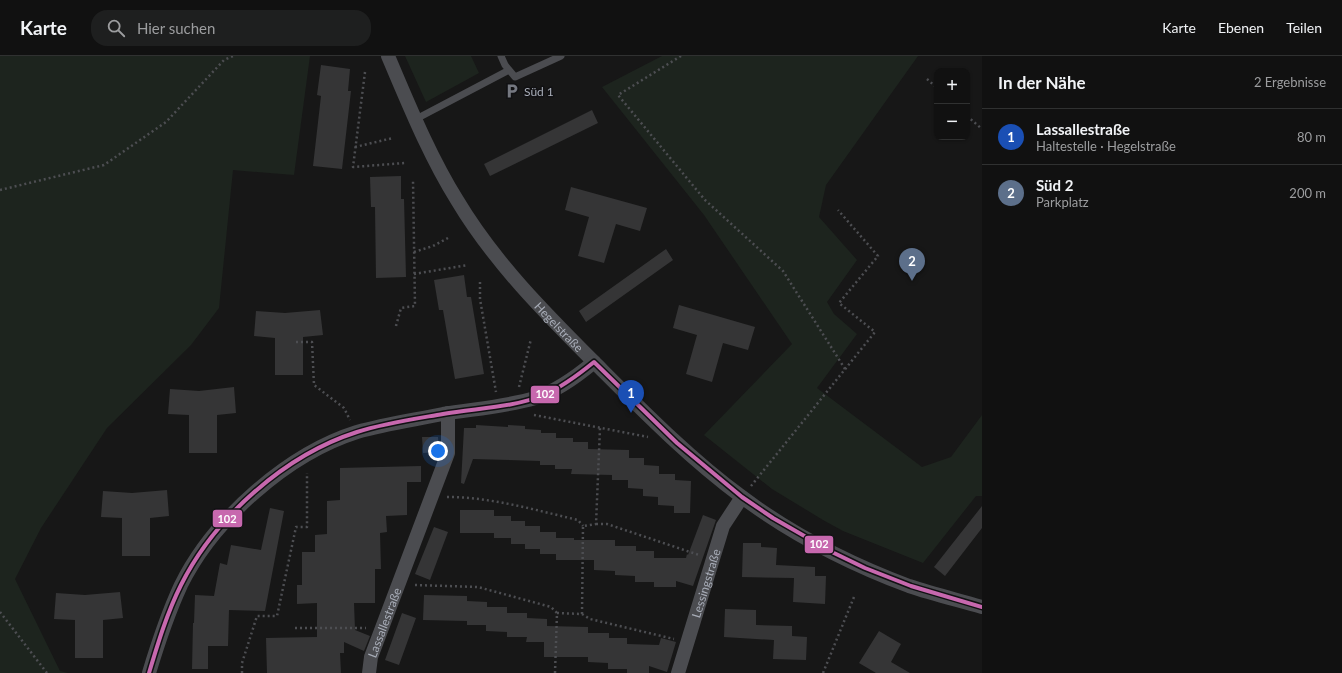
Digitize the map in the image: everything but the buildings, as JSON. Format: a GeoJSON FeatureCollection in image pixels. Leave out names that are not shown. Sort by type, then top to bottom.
{"type":"FeatureCollection","features":[{"type":"Feature","properties":{"kind":"street","name":"Hegelstraße"},"geometry":{"type":"LineString","coordinates":[[388,56],[436,162],[456,199],[489,248],[516,281],[594,362],[677,443],[804,537],[834,554],[911,586],[982,607]]}},
{"type":"Feature","properties":{"kind":"street"},"geometry":{"type":"LineString","coordinates":[[149,673],[157,645],[182,584],[210,540],[225,522],[261,486],[285,469],[331,443],[356,433],[381,426],[448,413],[515,403],[536,397],[572,380],[594,362]]}},
{"type":"Feature","properties":{"kind":"street","name":"Lassallestraße"},"geometry":{"type":"LineString","coordinates":[[369,673],[371,657],[448,453],[448,413]]}},
{"type":"Feature","properties":{"kind":"street","name":"Lessingstraße"},"geometry":{"type":"LineString","coordinates":[[678,673],[723,526],[746,493]]}},
{"type":"Feature","properties":{"kind":"lane"},"geometry":{"type":"LineString","coordinates":[[501,56],[505,65],[516,77],[561,56]]}},
{"type":"Feature","properties":{"kind":"lane"},"geometry":{"type":"LineString","coordinates":[[416,119],[509,70]]}},
{"type":"Feature","properties":{"kind":"path"},"geometry":{"type":"LineString","coordinates":[[0,190],[104,165],[166,122],[224,60],[234,56]]}},
{"type":"Feature","properties":{"kind":"path"},"geometry":{"type":"LineString","coordinates":[[680,56],[618,95],[705,200],[782,271],[845,369]]}},
{"type":"Feature","properties":{"kind":"path"},"geometry":{"type":"LineString","coordinates":[[365,72],[353,167],[405,163]]}},
{"type":"Feature","properties":{"kind":"path"},"geometry":{"type":"LineString","coordinates":[[927,79],[934,85]]}},
{"type":"Feature","properties":{"kind":"path"},"geometry":{"type":"LineString","coordinates":[[970,119],[982,129]]}},
{"type":"Feature","properties":{"kind":"path"},"geometry":{"type":"LineString","coordinates":[[355,147],[394,138]]}},
{"type":"Feature","properties":{"kind":"path"},"geometry":{"type":"LineString","coordinates":[[396,326],[401,308],[415,306],[413,181]]}},
{"type":"Feature","properties":{"kind":"path"},"geometry":{"type":"LineString","coordinates":[[746,493],[875,332],[839,303],[878,256],[838,210]]}},
{"type":"Feature","properties":{"kind":"path"},"geometry":{"type":"LineString","coordinates":[[414,252],[433,246],[448,238]]}},
{"type":"Feature","properties":{"kind":"path"},"geometry":{"type":"LineString","coordinates":[[414,274],[468,265]]}},
{"type":"Feature","properties":{"kind":"path"},"geometry":{"type":"LineString","coordinates":[[480,282],[480,299],[496,393]]}},
{"type":"Feature","properties":{"kind":"path"},"geometry":{"type":"LineString","coordinates":[[518,389],[531,339]]}},
{"type":"Feature","properties":{"kind":"path"},"geometry":{"type":"LineString","coordinates":[[296,342],[312,342],[314,385],[344,408],[352,424]]}},
{"type":"Feature","properties":{"kind":"path"},"geometry":{"type":"LineString","coordinates":[[528,414],[655,438]]}},
{"type":"Feature","properties":{"kind":"path"},"geometry":{"type":"LineString","coordinates":[[596,524],[600,428]]}},
{"type":"Feature","properties":{"kind":"path"},"geometry":{"type":"LineString","coordinates":[[242,673],[242,663],[257,616],[277,616],[296,527],[307,527],[307,472]]}},
{"type":"Feature","properties":{"kind":"path"},"geometry":{"type":"LineString","coordinates":[[440,497],[462,497],[515,505],[578,520],[583,526],[582,614]]}},
{"type":"Feature","properties":{"kind":"path","name":"Lessingstraße"},"geometry":{"type":"LineString","coordinates":[[583,526],[607,524],[700,556]]}},
{"type":"Feature","properties":{"kind":"path","name":"Lassallestraße"},"geometry":{"type":"LineString","coordinates":[[414,585],[478,587],[551,607],[557,613]]}},
{"type":"Feature","properties":{"kind":"path"},"geometry":{"type":"LineString","coordinates":[[823,673],[854,596]]}},
{"type":"Feature","properties":{"kind":"path"},"geometry":{"type":"LineString","coordinates":[[0,612],[47,673]]}},
{"type":"Feature","properties":{"kind":"path"},"geometry":{"type":"LineString","coordinates":[[555,673],[557,613],[582,614],[590,619],[681,640]]}},
{"type":"Feature","properties":{"kind":"path","name":"Lassallestraße"},"geometry":{"type":"LineString","coordinates":[[295,628],[366,628]]}},
{"type":"Feature","properties":{"kind":"shaded area"},"geometry":{"type":"Polygon","coordinates":[[[0,56],[310,56],[294,175],[233,170],[219,308],[191,345],[107,428],[41,528],[15,579],[60,671],[68,673],[0,673],[0,56]]]}},
{"type":"Feature","properties":{"kind":"shaded area"},"geometry":{"type":"Polygon","coordinates":[[[405,56],[471,56],[479,73],[426,102],[405,56]]]}},
{"type":"Feature","properties":{"kind":"shaded area"},"geometry":{"type":"Polygon","coordinates":[[[662,56],[918,56],[826,185],[819,217],[857,260],[827,302],[834,314],[857,334],[817,388],[922,467],[951,457],[982,415],[982,496],[976,496],[923,563],[843,531],[823,520],[772,489],[704,435],[792,344],[704,215],[602,87],[662,56]]]}},
{"type":"Feature","properties":{"kind":"transit line","name":"102"},"geometry":{"type":"LineString","coordinates":[[149,673],[171,606],[195,560],[233,513],[255,492],[279,473],[304,456],[330,442],[357,432],[410,420],[519,403],[544,395],[576,376],[594,362],[677,443],[742,497],[773,518],[834,553],[865,568],[911,586],[982,607]]}},
{"type":"Feature","properties":{"kind":"place","name":"Süd 1"},"geometry":{"type":"Point","coordinates":[512,91]}},
{"type":"Feature","properties":{"kind":"place","name":"Süd 2"},"geometry":{"type":"Point","coordinates":[912,281]}},
{"type":"Feature","properties":{"kind":"place","name":"Lassallestraße"},"geometry":{"type":"Point","coordinates":[631,413]}}]}
